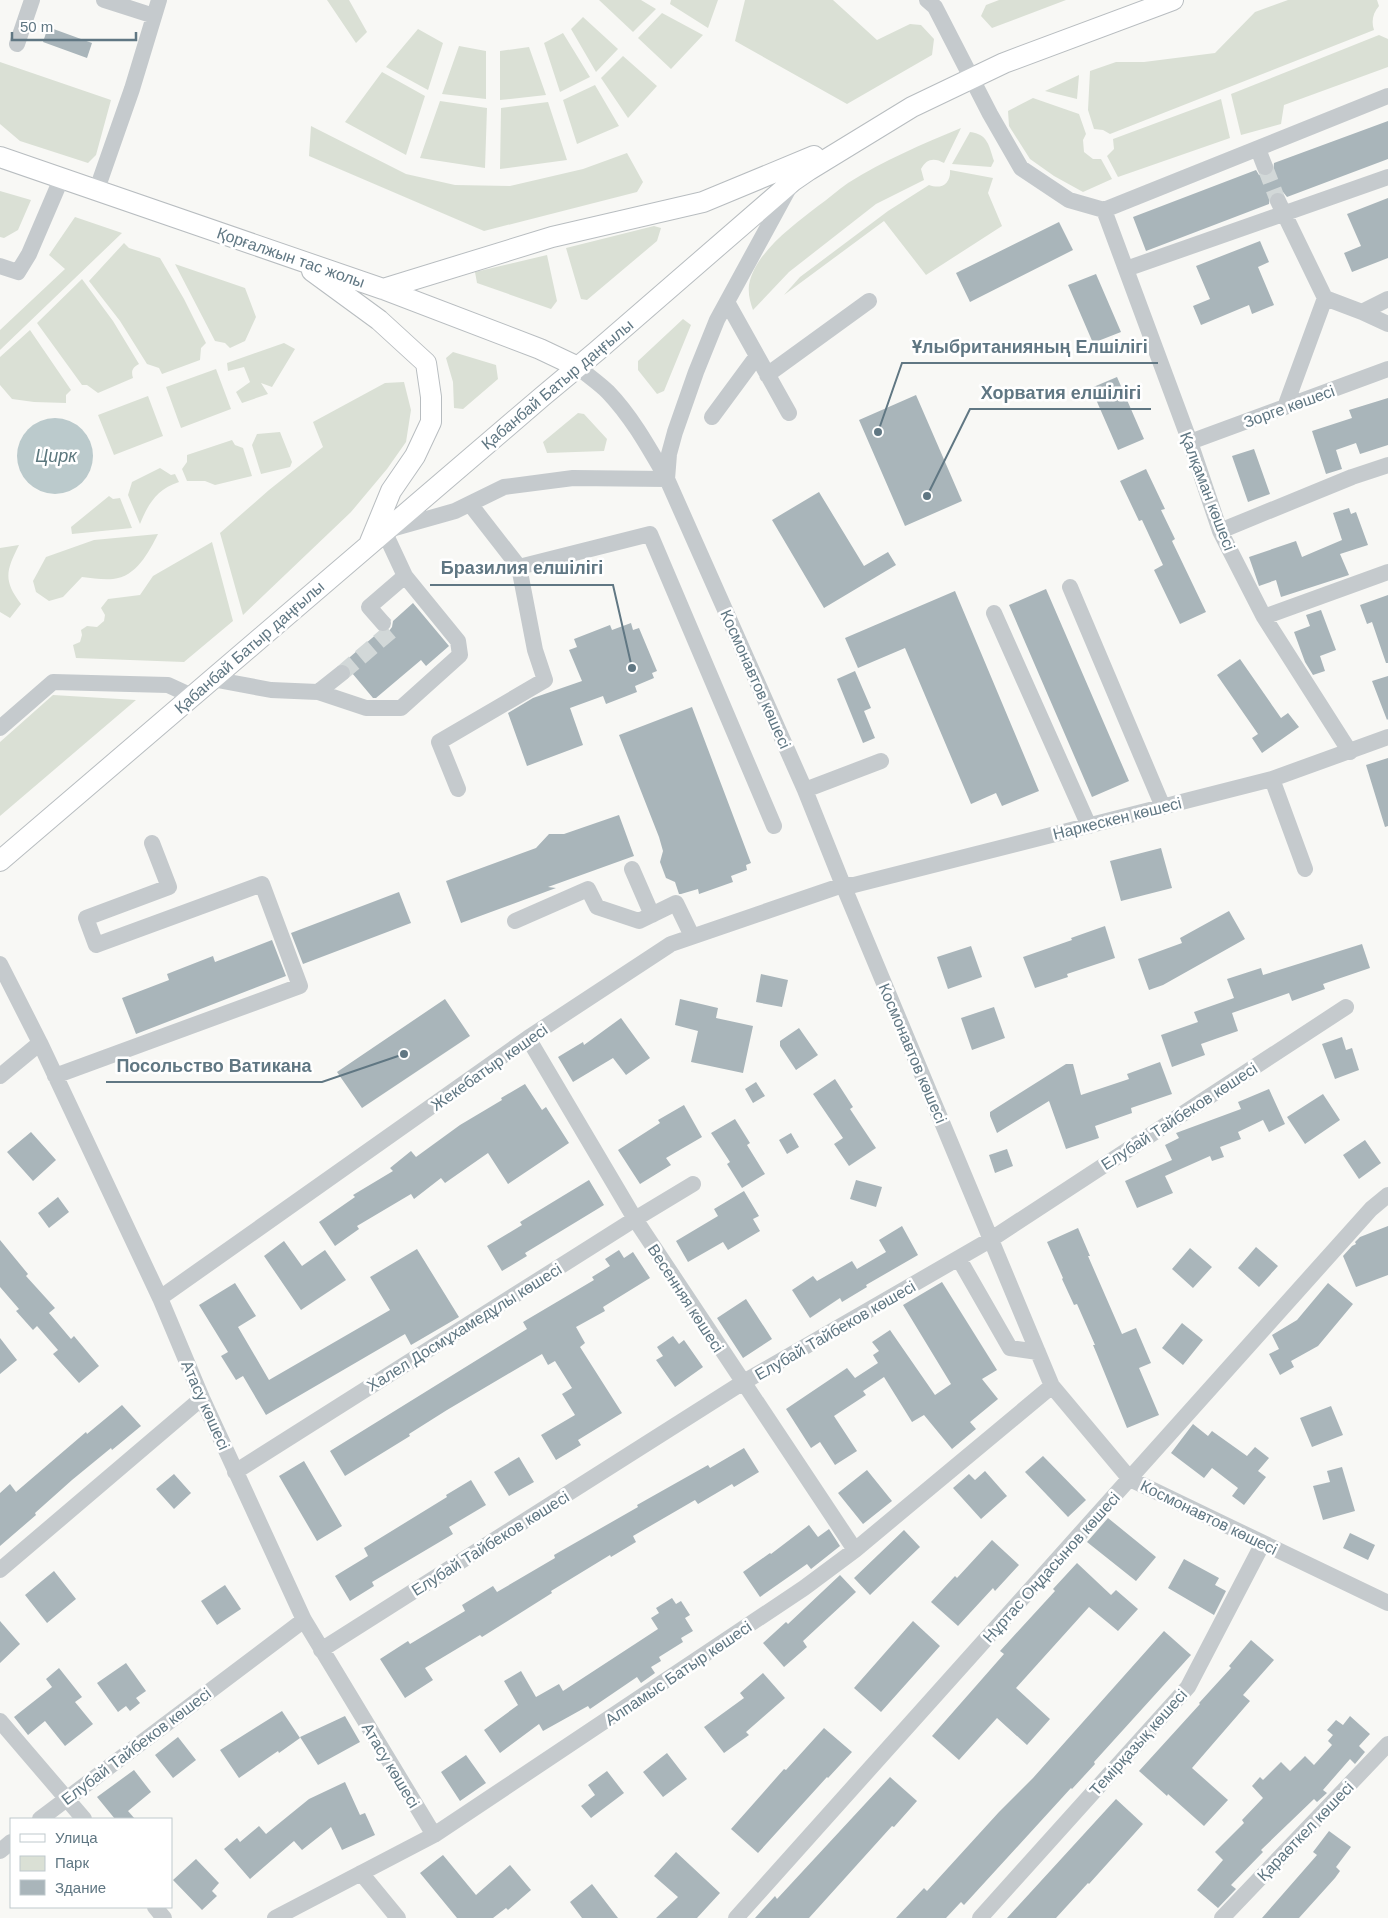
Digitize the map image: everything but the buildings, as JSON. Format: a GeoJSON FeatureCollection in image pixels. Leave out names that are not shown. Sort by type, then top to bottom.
{"type":"FeatureCollection","features":[{"type":"Feature","properties":{"kind":"main road","name":"Қабанбай Батыр даңғылы"},"geometry":{"type":"LineString","coordinates":[[0,861],[793,181],[912,107],[972,78],[1004,63],[1173,0]]}},
{"type":"Feature","properties":{"kind":"main road"},"geometry":{"type":"LineString","coordinates":[[383,289],[552,237],[703,202],[865,136]]}},
{"type":"Feature","properties":{"kind":"main road","name":"Қорғалжын тас жолы"},"geometry":{"type":"LineString","coordinates":[[0,157],[383,289],[540,348],[578,367]]}},
{"type":"Feature","properties":{"kind":"main road"},"geometry":{"type":"LineString","coordinates":[[294,258],[379,320],[426,363],[431,397],[431,422],[415,456],[391,491],[368,545]]}},
{"type":"Feature","properties":{"kind":"street"},"geometry":{"type":"LineString","coordinates":[[16,44],[32,0]]}},
{"type":"Feature","properties":{"kind":"street"},"geometry":{"type":"LineString","coordinates":[[104,0],[154,16]]}},
{"type":"Feature","properties":{"kind":"street"},"geometry":{"type":"LineString","coordinates":[[97,189],[132,89],[159,0]]}},
{"type":"Feature","properties":{"kind":"street"},"geometry":{"type":"LineString","coordinates":[[934,2],[972,78],[1021,168],[1069,200],[1104,210],[1388,96]]}},
{"type":"Feature","properties":{"kind":"street"},"geometry":{"type":"LineString","coordinates":[[1258,149],[1265,167]]}},
{"type":"Feature","properties":{"kind":"street"},"geometry":{"type":"LineString","coordinates":[[0,266],[18,272],[29,254],[62,177]]}},
{"type":"Feature","properties":{"kind":"street"},"geometry":{"type":"LineString","coordinates":[[1126,270],[1280,208],[1388,177]]}},
{"type":"Feature","properties":{"kind":"street"},"geometry":{"type":"LineString","coordinates":[[212,679],[271,690],[318,692],[366,708],[401,708],[460,655],[458,641],[405,576],[384,531],[455,511],[504,487],[573,478],[667,478],[669,454],[675,432],[717,320],[793,181]]}},
{"type":"Feature","properties":{"kind":"street"},"geometry":{"type":"LineString","coordinates":[[1280,208],[1325,298],[1388,324]]}},
{"type":"Feature","properties":{"kind":"street","name":"Қалқаман көшесі"},"geometry":{"type":"LineString","coordinates":[[1104,210],[1190,442],[1220,531],[1264,617],[1350,752]]}},
{"type":"Feature","properties":{"kind":"street"},"geometry":{"type":"LineString","coordinates":[[1285,407],[1325,298]]}},
{"type":"Feature","properties":{"kind":"street"},"geometry":{"type":"LineString","coordinates":[[1362,312],[1388,299]]}},
{"type":"Feature","properties":{"kind":"street"},"geometry":{"type":"LineString","coordinates":[[768,375],[869,301]]}},
{"type":"Feature","properties":{"kind":"street"},"geometry":{"type":"LineString","coordinates":[[727,302],[789,413]]}},
{"type":"Feature","properties":{"kind":"street"},"geometry":{"type":"LineString","coordinates":[[712,417],[757,356]]}},
{"type":"Feature","properties":{"kind":"street","name":"Космонавтов көшесі"},"geometry":{"type":"LineString","coordinates":[[578,367],[607,392],[624,412],[644,438],[667,478],[805,790],[1052,1386],[1130,1479],[1388,1603]]}},
{"type":"Feature","properties":{"kind":"street","name":"Зорге көшесі"},"geometry":{"type":"LineString","coordinates":[[1190,442],[1388,369]]}},
{"type":"Feature","properties":{"kind":"street"},"geometry":{"type":"LineString","coordinates":[[1220,531],[1388,465]]}},
{"type":"Feature","properties":{"kind":"street"},"geometry":{"type":"LineString","coordinates":[[458,788],[439,742],[545,680],[535,650],[519,567],[470,504]]}},
{"type":"Feature","properties":{"kind":"street"},"geometry":{"type":"LineString","coordinates":[[519,567],[650,534],[774,826]]}},
{"type":"Feature","properties":{"kind":"street"},"geometry":{"type":"LineString","coordinates":[[1264,617],[1388,572]]}},
{"type":"Feature","properties":{"kind":"street"},"geometry":{"type":"LineString","coordinates":[[383,622],[370,607],[405,576]]}},
{"type":"Feature","properties":{"kind":"street"},"geometry":{"type":"LineString","coordinates":[[1070,588],[1163,807]]}},
{"type":"Feature","properties":{"kind":"street"},"geometry":{"type":"LineString","coordinates":[[994,613],[1089,826]]}},
{"type":"Feature","properties":{"kind":"street"},"geometry":{"type":"LineString","coordinates":[[318,692],[342,673]]}},
{"type":"Feature","properties":{"kind":"street"},"geometry":{"type":"LineString","coordinates":[[0,728],[53,682],[168,685],[192,696]]}},
{"type":"Feature","properties":{"kind":"street","name":"Наркескен көшесі"},"geometry":{"type":"LineString","coordinates":[[843,885],[854,885],[1272,779],[1388,738]]}},
{"type":"Feature","properties":{"kind":"street"},"geometry":{"type":"LineString","coordinates":[[805,790],[881,760]]}},
{"type":"Feature","properties":{"kind":"street"},"geometry":{"type":"LineString","coordinates":[[1272,779],[1305,869]]}},
{"type":"Feature","properties":{"kind":"street"},"geometry":{"type":"LineString","coordinates":[[55,1076],[300,986],[262,884],[96,945],[86,918],[169,887],[152,843]]}},
{"type":"Feature","properties":{"kind":"street"},"geometry":{"type":"LineString","coordinates":[[632,870],[652,915]]}},
{"type":"Feature","properties":{"kind":"street","name":"Жекебатыр көшесі"},"geometry":{"type":"LineString","coordinates":[[160,1298],[528,1038],[671,944],[843,885]]}},
{"type":"Feature","properties":{"kind":"street"},"geometry":{"type":"LineString","coordinates":[[515,921],[588,889],[597,907],[639,921],[676,903],[692,936]]}},
{"type":"Feature","properties":{"kind":"street","name":"Атасу көшесі"},"geometry":{"type":"LineString","coordinates":[[0,964],[40,1043],[160,1298],[235,1472],[304,1620],[434,1835]]}},
{"type":"Feature","properties":{"kind":"street","name":"Елубай Тайбеков көшесі"},"geometry":{"type":"LineString","coordinates":[[321,1650],[742,1383],[990,1240],[1346,1006]]}},
{"type":"Feature","properties":{"kind":"street","name":"Весенняя көшесі"},"geometry":{"type":"LineString","coordinates":[[528,1038],[635,1219],[742,1383],[855,1550]]}},
{"type":"Feature","properties":{"kind":"street"},"geometry":{"type":"LineString","coordinates":[[0,1076],[40,1043]]}},
{"type":"Feature","properties":{"kind":"street","name":"Халел Досмұхамедұлы көшесі"},"geometry":{"type":"LineString","coordinates":[[235,1472],[693,1184]]}},
{"type":"Feature","properties":{"kind":"street","name":"Нұртас Оңдасынов көшесі"},"geometry":{"type":"LineString","coordinates":[[736,1918],[1371,1209],[1388,1195]]}},
{"type":"Feature","properties":{"kind":"street"},"geometry":{"type":"LineString","coordinates":[[959,1259],[1010,1348],[1038,1352]]}},
{"type":"Feature","properties":{"kind":"street","name":"Алпамыс Батыр көшесі"},"geometry":{"type":"LineString","coordinates":[[274,1918],[434,1835],[796,1594],[855,1550],[1052,1386]]}},
{"type":"Feature","properties":{"kind":"street"},"geometry":{"type":"LineString","coordinates":[[0,1570],[202,1398]]}},
{"type":"Feature","properties":{"kind":"street","name":"Темірқазық көшесі"},"geometry":{"type":"LineString","coordinates":[[980,1918],[1188,1687],[1263,1543]]}},
{"type":"Feature","properties":{"kind":"street","name":"Елубай Тайбеков көшесі"},"geometry":{"type":"LineString","coordinates":[[41,1818],[304,1620]]}},
{"type":"Feature","properties":{"kind":"street"},"geometry":{"type":"LineString","coordinates":[[0,1720],[83,1818]]}},
{"type":"Feature","properties":{"kind":"street","name":"Қараөткел көшесі"},"geometry":{"type":"LineString","coordinates":[[1224,1917],[1388,1744]]}},
{"type":"Feature","properties":{"kind":"street"},"geometry":{"type":"LineString","coordinates":[[0,1851],[10,1843]]}},
{"type":"Feature","properties":{"kind":"street"},"geometry":{"type":"LineString","coordinates":[[362,1873],[398,1918]]}},
{"type":"Feature","properties":{"kind":"street"},"geometry":{"type":"LineString","coordinates":[[156,1908],[164,1918]]}},
{"type":"Feature","properties":{"kind":"green space"},"geometry":{"type":"Polygon","coordinates":[[[327,0],[349,0],[367,32],[356,43],[327,0]]]}},
{"type":"Feature","properties":{"kind":"green space"},"geometry":{"type":"Polygon","coordinates":[[[599,0],[641,0],[656,9],[633,32],[599,0]]]}},
{"type":"Feature","properties":{"kind":"green space"},"geometry":{"type":"Polygon","coordinates":[[[671,0],[718,0],[708,28],[670,4],[671,0]]]}},
{"type":"Feature","properties":{"kind":"green space"},"geometry":{"type":"Polygon","coordinates":[[[745,0],[833,0],[877,40],[910,24],[921,25],[934,39],[932,55],[847,104],[735,41],[745,0]]]}},
{"type":"Feature","properties":{"kind":"green space"},"geometry":{"type":"Polygon","coordinates":[[[999,0],[1066,0],[992,28],[981,16],[986,5],[999,0]]]}},
{"type":"Feature","properties":{"kind":"green space"},"geometry":{"type":"Polygon","coordinates":[[[1288,0],[1377,0],[1379,6],[1373,17],[1374,30],[1110,134],[1103,130],[1094,129],[1088,110],[1090,71],[1116,62],[1144,62],[1215,53],[1255,12],[1288,0]]]}},
{"type":"Feature","properties":{"kind":"green space"},"geometry":{"type":"Polygon","coordinates":[[[662,13],[703,35],[671,69],[638,38],[662,13]]]}},
{"type":"Feature","properties":{"kind":"green space"},"geometry":{"type":"Polygon","coordinates":[[[583,17],[618,49],[596,72],[571,29],[583,17]]]}},
{"type":"Feature","properties":{"kind":"green space"},"geometry":{"type":"Polygon","coordinates":[[[418,29],[443,43],[428,90],[386,67],[418,29]]]}},
{"type":"Feature","properties":{"kind":"green space"},"geometry":{"type":"Polygon","coordinates":[[[563,33],[590,77],[560,92],[544,43],[563,33]]]}},
{"type":"Feature","properties":{"kind":"green space"},"geometry":{"type":"Polygon","coordinates":[[[1379,35],[1388,39],[1388,67],[1284,105],[1281,124],[1241,135],[1231,94],[1379,35]]]}},
{"type":"Feature","properties":{"kind":"green space"},"geometry":{"type":"Polygon","coordinates":[[[459,46],[486,51],[486,99],[442,94],[459,46]]]}},
{"type":"Feature","properties":{"kind":"green space"},"geometry":{"type":"Polygon","coordinates":[[[529,47],[546,95],[500,100],[500,51],[529,47]]]}},
{"type":"Feature","properties":{"kind":"green space"},"geometry":{"type":"Polygon","coordinates":[[[623,56],[657,86],[628,118],[601,78],[623,56]]]}},
{"type":"Feature","properties":{"kind":"green space"},"geometry":{"type":"Polygon","coordinates":[[[0,62],[111,100],[96,155],[88,163],[20,141],[0,124],[0,62]]]}},
{"type":"Feature","properties":{"kind":"green space"},"geometry":{"type":"Polygon","coordinates":[[[382,72],[425,96],[406,155],[345,122],[382,72]]]}},
{"type":"Feature","properties":{"kind":"green space"},"geometry":{"type":"Polygon","coordinates":[[[1079,75],[1077,99],[1045,91],[1079,75]]]}},
{"type":"Feature","properties":{"kind":"green space"},"geometry":{"type":"Polygon","coordinates":[[[595,85],[619,126],[577,144],[563,100],[595,85]]]}},
{"type":"Feature","properties":{"kind":"green space"},"geometry":{"type":"Polygon","coordinates":[[[1033,98],[1079,114],[1086,134],[1083,140],[1084,152],[1093,159],[1101,159],[1112,179],[1083,192],[1054,176],[1030,159],[1009,126],[1008,111],[1033,98]]]}},
{"type":"Feature","properties":{"kind":"green space"},"geometry":{"type":"Polygon","coordinates":[[[1221,99],[1230,138],[1118,177],[1107,156],[1114,149],[1113,139],[1221,99]]]}},
{"type":"Feature","properties":{"kind":"green space"},"geometry":{"type":"Polygon","coordinates":[[[440,101],[487,108],[485,168],[420,158],[440,101]]]}},
{"type":"Feature","properties":{"kind":"green space"},"geometry":{"type":"Polygon","coordinates":[[[548,102],[567,160],[500,169],[501,108],[548,102]]]}},
{"type":"Feature","properties":{"kind":"green space"},"geometry":{"type":"Polygon","coordinates":[[[311,126],[406,174],[455,185],[510,186],[583,169],[627,153],[643,182],[637,192],[484,231],[309,156],[311,126]]]}},
{"type":"Feature","properties":{"kind":"green space"},"geometry":{"type":"Polygon","coordinates":[[[961,128],[944,163],[931,160],[925,163],[921,169],[924,180],[876,204],[789,272],[753,310],[750,301],[749,285],[753,273],[767,251],[787,231],[844,186],[862,175],[904,153],[961,128]]]}},
{"type":"Feature","properties":{"kind":"green space"},"geometry":{"type":"Polygon","coordinates":[[[970,132],[981,135],[987,142],[994,161],[991,167],[952,164],[970,132]]]}},
{"type":"Feature","properties":{"kind":"green space"},"geometry":{"type":"Polygon","coordinates":[[[950,170],[993,178],[988,193],[1002,226],[926,275],[884,221],[784,295],[800,277],[888,211],[929,185],[938,187],[945,184],[949,179],[950,170]]]}},
{"type":"Feature","properties":{"kind":"green space"},"geometry":{"type":"Polygon","coordinates":[[[0,191],[31,200],[18,230],[4,238],[0,237],[0,191]]]}},
{"type":"Feature","properties":{"kind":"green space"},"geometry":{"type":"Polygon","coordinates":[[[75,217],[122,233],[0,350],[0,330],[65,269],[49,255],[75,217]]]}},
{"type":"Feature","properties":{"kind":"green space"},"geometry":{"type":"Polygon","coordinates":[[[654,226],[661,228],[657,241],[587,300],[581,299],[566,248],[654,226]]]}},
{"type":"Feature","properties":{"kind":"green space"},"geometry":{"type":"Polygon","coordinates":[[[124,243],[129,248],[160,258],[184,299],[206,343],[201,348],[200,360],[162,374],[159,368],[147,364],[120,321],[89,281],[124,243]]]}},
{"type":"Feature","properties":{"kind":"green space"},"geometry":{"type":"Polygon","coordinates":[[[547,255],[557,301],[551,309],[477,283],[475,272],[547,255]]]}},
{"type":"Feature","properties":{"kind":"green space"},"geometry":{"type":"Polygon","coordinates":[[[175,264],[245,288],[256,317],[245,341],[230,348],[225,343],[215,341],[175,264]]]}},
{"type":"Feature","properties":{"kind":"green space"},"geometry":{"type":"Polygon","coordinates":[[[82,279],[113,321],[139,364],[133,370],[133,378],[98,393],[87,385],[82,385],[37,323],[82,279]]]}},
{"type":"Feature","properties":{"kind":"green space"},"geometry":{"type":"Polygon","coordinates":[[[683,319],[691,325],[664,391],[657,394],[638,370],[638,361],[683,319]]]}},
{"type":"Feature","properties":{"kind":"green space"},"geometry":{"type":"Polygon","coordinates":[[[30,330],[71,390],[66,395],[66,403],[12,399],[0,385],[0,357],[30,330]]]}},
{"type":"Feature","properties":{"kind":"green space"},"geometry":{"type":"Polygon","coordinates":[[[284,343],[295,349],[272,387],[261,383],[268,394],[242,403],[236,392],[250,382],[244,367],[228,371],[227,363],[284,343]]]}},
{"type":"Feature","properties":{"kind":"green space"},"geometry":{"type":"Polygon","coordinates":[[[453,352],[496,365],[498,379],[463,409],[454,408],[453,382],[446,358],[453,352]]]}},
{"type":"Feature","properties":{"kind":"green space"},"geometry":{"type":"Polygon","coordinates":[[[216,369],[231,409],[181,428],[166,387],[216,369]]]}},
{"type":"Feature","properties":{"kind":"green space"},"geometry":{"type":"Polygon","coordinates":[[[404,382],[411,410],[406,442],[387,469],[351,512],[243,615],[220,533],[269,490],[323,447],[313,422],[385,383],[404,382]]]}},
{"type":"Feature","properties":{"kind":"green space"},"geometry":{"type":"Polygon","coordinates":[[[148,396],[163,436],[114,455],[98,415],[148,396]]]}},
{"type":"Feature","properties":{"kind":"green space"},"geometry":{"type":"Polygon","coordinates":[[[578,413],[584,414],[607,439],[604,451],[547,453],[543,442],[578,413]]]}},
{"type":"Feature","properties":{"kind":"green space"},"geometry":{"type":"Polygon","coordinates":[[[280,432],[292,462],[290,467],[261,474],[252,445],[257,434],[280,432]]]}},
{"type":"Feature","properties":{"kind":"green space"},"geometry":{"type":"Polygon","coordinates":[[[232,440],[235,445],[243,448],[252,476],[215,485],[205,481],[187,481],[182,469],[187,462],[187,455],[232,440]]]}},
{"type":"Feature","properties":{"kind":"green space"},"geometry":{"type":"Polygon","coordinates":[[[160,468],[171,475],[175,474],[179,482],[171,485],[154,498],[140,524],[128,495],[132,482],[160,468]]]}},
{"type":"Feature","properties":{"kind":"green space"},"geometry":{"type":"Polygon","coordinates":[[[109,496],[113,499],[120,498],[132,528],[72,534],[71,527],[109,496]]]}},
{"type":"Feature","properties":{"kind":"green space"},"geometry":{"type":"Polygon","coordinates":[[[158,534],[141,562],[128,574],[113,579],[82,577],[63,597],[49,601],[36,592],[33,581],[46,557],[94,540],[158,534]]]}},
{"type":"Feature","properties":{"kind":"green space"},"geometry":{"type":"Polygon","coordinates":[[[212,542],[233,621],[184,662],[76,658],[73,645],[80,642],[81,630],[87,626],[97,627],[104,621],[105,615],[101,608],[108,599],[140,595],[153,576],[212,542]]]}},
{"type":"Feature","properties":{"kind":"green space"},"geometry":{"type":"Polygon","coordinates":[[[19,545],[11,562],[8,575],[11,588],[21,604],[10,618],[0,612],[0,548],[19,545]]]}},
{"type":"Feature","properties":{"kind":"green space"},"geometry":{"type":"Polygon","coordinates":[[[53,695],[136,700],[0,816],[0,742],[53,695]]]}},
{"type":"Feature","properties":{"kind":"water","name":"Цирк"},"geometry":{"type":"Polygon","coordinates":[[[48,418],[62,418],[76,424],[87,435],[93,449],[90,471],[82,483],[62,494],[48,494],[34,488],[23,477],[17,463],[17,449],[23,435],[34,424],[48,418]]]}},
{"type":"Feature","properties":{"kind":"tunnel"},"geometry":{"type":"LineString","coordinates":[[1265,167],[1278,201]]}},
{"type":"Feature","properties":{"kind":"tunnel"},"geometry":{"type":"LineString","coordinates":[[342,673],[391,631],[383,623]]}},
{"type":"Feature","properties":{"kind":"place","name":"Ұлыбританияның Елшілігі"},"geometry":{"type":"Point","coordinates":[878,432]}},
{"type":"Feature","properties":{"kind":"place","name":"Хорватия елшілігі"},"geometry":{"type":"Point","coordinates":[927,496]}},
{"type":"Feature","properties":{"kind":"place","name":"Бразилия елшілігі"},"geometry":{"type":"Point","coordinates":[632,668]}},
{"type":"Feature","properties":{"kind":"place","name":"Посольство Ватикана"},"geometry":{"type":"Point","coordinates":[404,1054]}}]}
